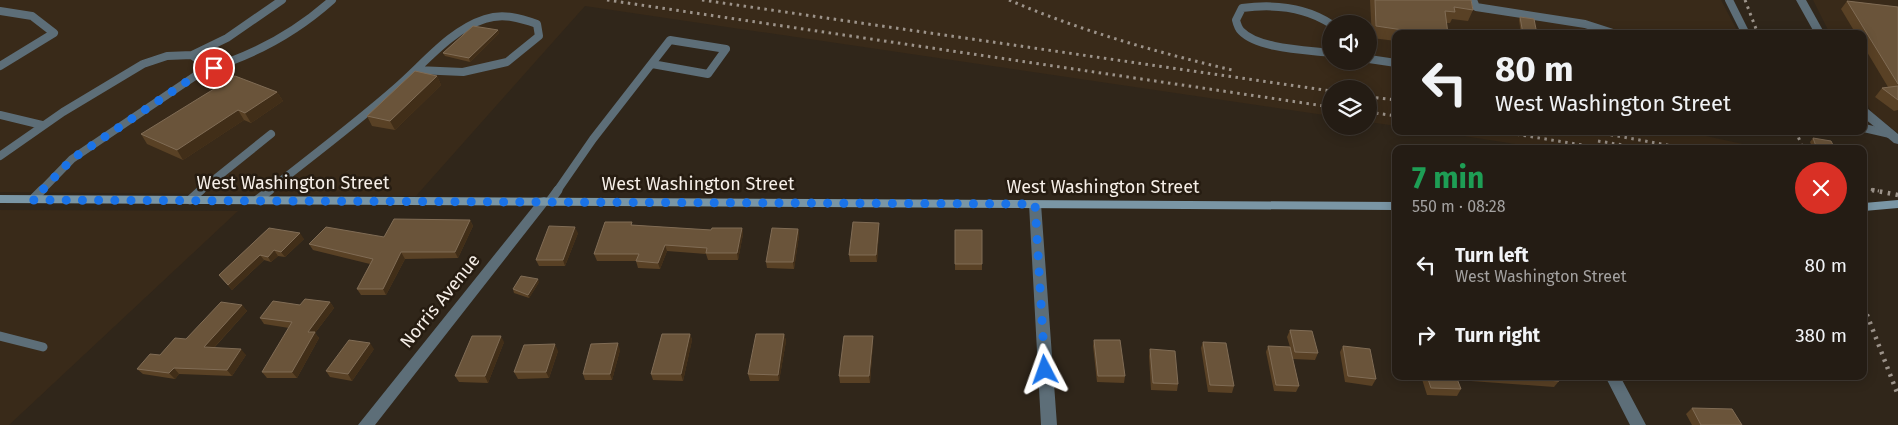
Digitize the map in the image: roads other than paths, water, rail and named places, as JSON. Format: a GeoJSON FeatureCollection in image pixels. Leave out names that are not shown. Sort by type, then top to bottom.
{"type":"FeatureCollection","features":[{"type":"Feature","properties":{"kind":"main road","name":"West Washington Street"},"geometry":{"type":"LineString","coordinates":[[0,199],[1392,206]]}},
{"type":"Feature","properties":{"kind":"main road"},"geometry":{"type":"LineString","coordinates":[[1867,206],[1898,204]]}},
{"type":"Feature","properties":{"kind":"street"},"geometry":{"type":"LineString","coordinates":[[1801,0],[1818,30]]}},
{"type":"Feature","properties":{"kind":"street"},"geometry":{"type":"LineString","coordinates":[[1867,114],[1895,137]]}},
{"type":"Feature","properties":{"kind":"street","name":"Norris Avenue"},"geometry":{"type":"LineString","coordinates":[[366,425],[547,201]]}},
{"type":"Feature","properties":{"kind":"street"},"geometry":{"type":"LineString","coordinates":[[1035,204],[1049,425]]}},
{"type":"Feature","properties":{"kind":"street"},"geometry":{"type":"LineString","coordinates":[[1614,380],[1638,425]]}},
{"type":"Feature","properties":{"kind":"lane"},"geometry":{"type":"LineString","coordinates":[[0,156],[42,125],[143,64],[167,56],[192,55],[227,38],[282,0]]}},
{"type":"Feature","properties":{"kind":"lane"},"geometry":{"type":"LineString","coordinates":[[33,200],[72,159],[204,70],[225,65],[266,48],[317,15],[332,0]]}},
{"type":"Feature","properties":{"kind":"lane"},"geometry":{"type":"LineString","coordinates":[[1473,0],[1476,7],[1585,24],[1604,30]]}},
{"type":"Feature","properties":{"kind":"lane"},"geometry":{"type":"LineString","coordinates":[[1729,0],[1744,30]]}},
{"type":"Feature","properties":{"kind":"lane"},"geometry":{"type":"LineString","coordinates":[[1322,17],[1303,11],[1266,5],[1242,8],[1236,14],[1235,22],[1238,30],[1245,36],[1264,43],[1322,52]]}},
{"type":"Feature","properties":{"kind":"lane"},"geometry":{"type":"LineString","coordinates":[[0,11],[32,16],[54,33],[0,66]]}},
{"type":"Feature","properties":{"kind":"lane"},"geometry":{"type":"LineString","coordinates":[[257,200],[361,118],[417,70],[458,35],[478,21],[501,14],[519,16],[538,24],[539,36],[506,62],[464,72],[417,70]]}},
{"type":"Feature","properties":{"kind":"lane"},"geometry":{"type":"LineString","coordinates":[[547,201],[670,40],[726,49],[708,74],[652,64]]}},
{"type":"Feature","properties":{"kind":"lane"},"geometry":{"type":"LineString","coordinates":[[192,55],[201,62],[204,70]]}},
{"type":"Feature","properties":{"kind":"lane"},"geometry":{"type":"LineString","coordinates":[[1377,60],[1392,62]]}},
{"type":"Feature","properties":{"kind":"lane"},"geometry":{"type":"LineString","coordinates":[[0,115],[42,125]]}},
{"type":"Feature","properties":{"kind":"lane"},"geometry":{"type":"LineString","coordinates":[[1867,129],[1895,137]]}},
{"type":"Feature","properties":{"kind":"lane"},"geometry":{"type":"LineString","coordinates":[[190,200],[213,179],[271,134]]}},
{"type":"Feature","properties":{"kind":"lane"},"geometry":{"type":"LineString","coordinates":[[4,337],[43,347]]}},
{"type":"Feature","properties":{"kind":"railway"},"geometry":{"type":"LineString","coordinates":[[607,0],[1322,106]]}},
{"type":"Feature","properties":{"kind":"railway"},"geometry":{"type":"LineString","coordinates":[[702,0],[1322,90]]}},
{"type":"Feature","properties":{"kind":"railway"},"geometry":{"type":"LineString","coordinates":[[1009,0],[1119,40],[1232,70]]}},
{"type":"Feature","properties":{"kind":"railway"},"geometry":{"type":"LineString","coordinates":[[1745,0],[1756,30]]}},
{"type":"Feature","properties":{"kind":"railway"},"geometry":{"type":"LineString","coordinates":[[1377,98],[1392,100]]}},
{"type":"Feature","properties":{"kind":"railway"},"geometry":{"type":"LineString","coordinates":[[1377,113],[1392,115]]}},
{"type":"Feature","properties":{"kind":"railway"},"geometry":{"type":"LineString","coordinates":[[1521,135],[1582,145]]}},
{"type":"Feature","properties":{"kind":"railway"},"geometry":{"type":"LineString","coordinates":[[1612,135],[1667,145]]}},
{"type":"Feature","properties":{"kind":"railway"},"geometry":{"type":"LineString","coordinates":[[1798,135],[1801,145]]}},
{"type":"Feature","properties":{"kind":"railway"},"geometry":{"type":"LineString","coordinates":[[1598,141],[1623,145]]}},
{"type":"Feature","properties":{"kind":"railway"},"geometry":{"type":"LineString","coordinates":[[1867,189],[1879,191]]}},
{"type":"Feature","properties":{"kind":"railway"},"geometry":{"type":"LineString","coordinates":[[1872,190],[1898,195]]}},
{"type":"Feature","properties":{"kind":"railway"},"geometry":{"type":"LineString","coordinates":[[1867,315],[1898,395]]}}]}
